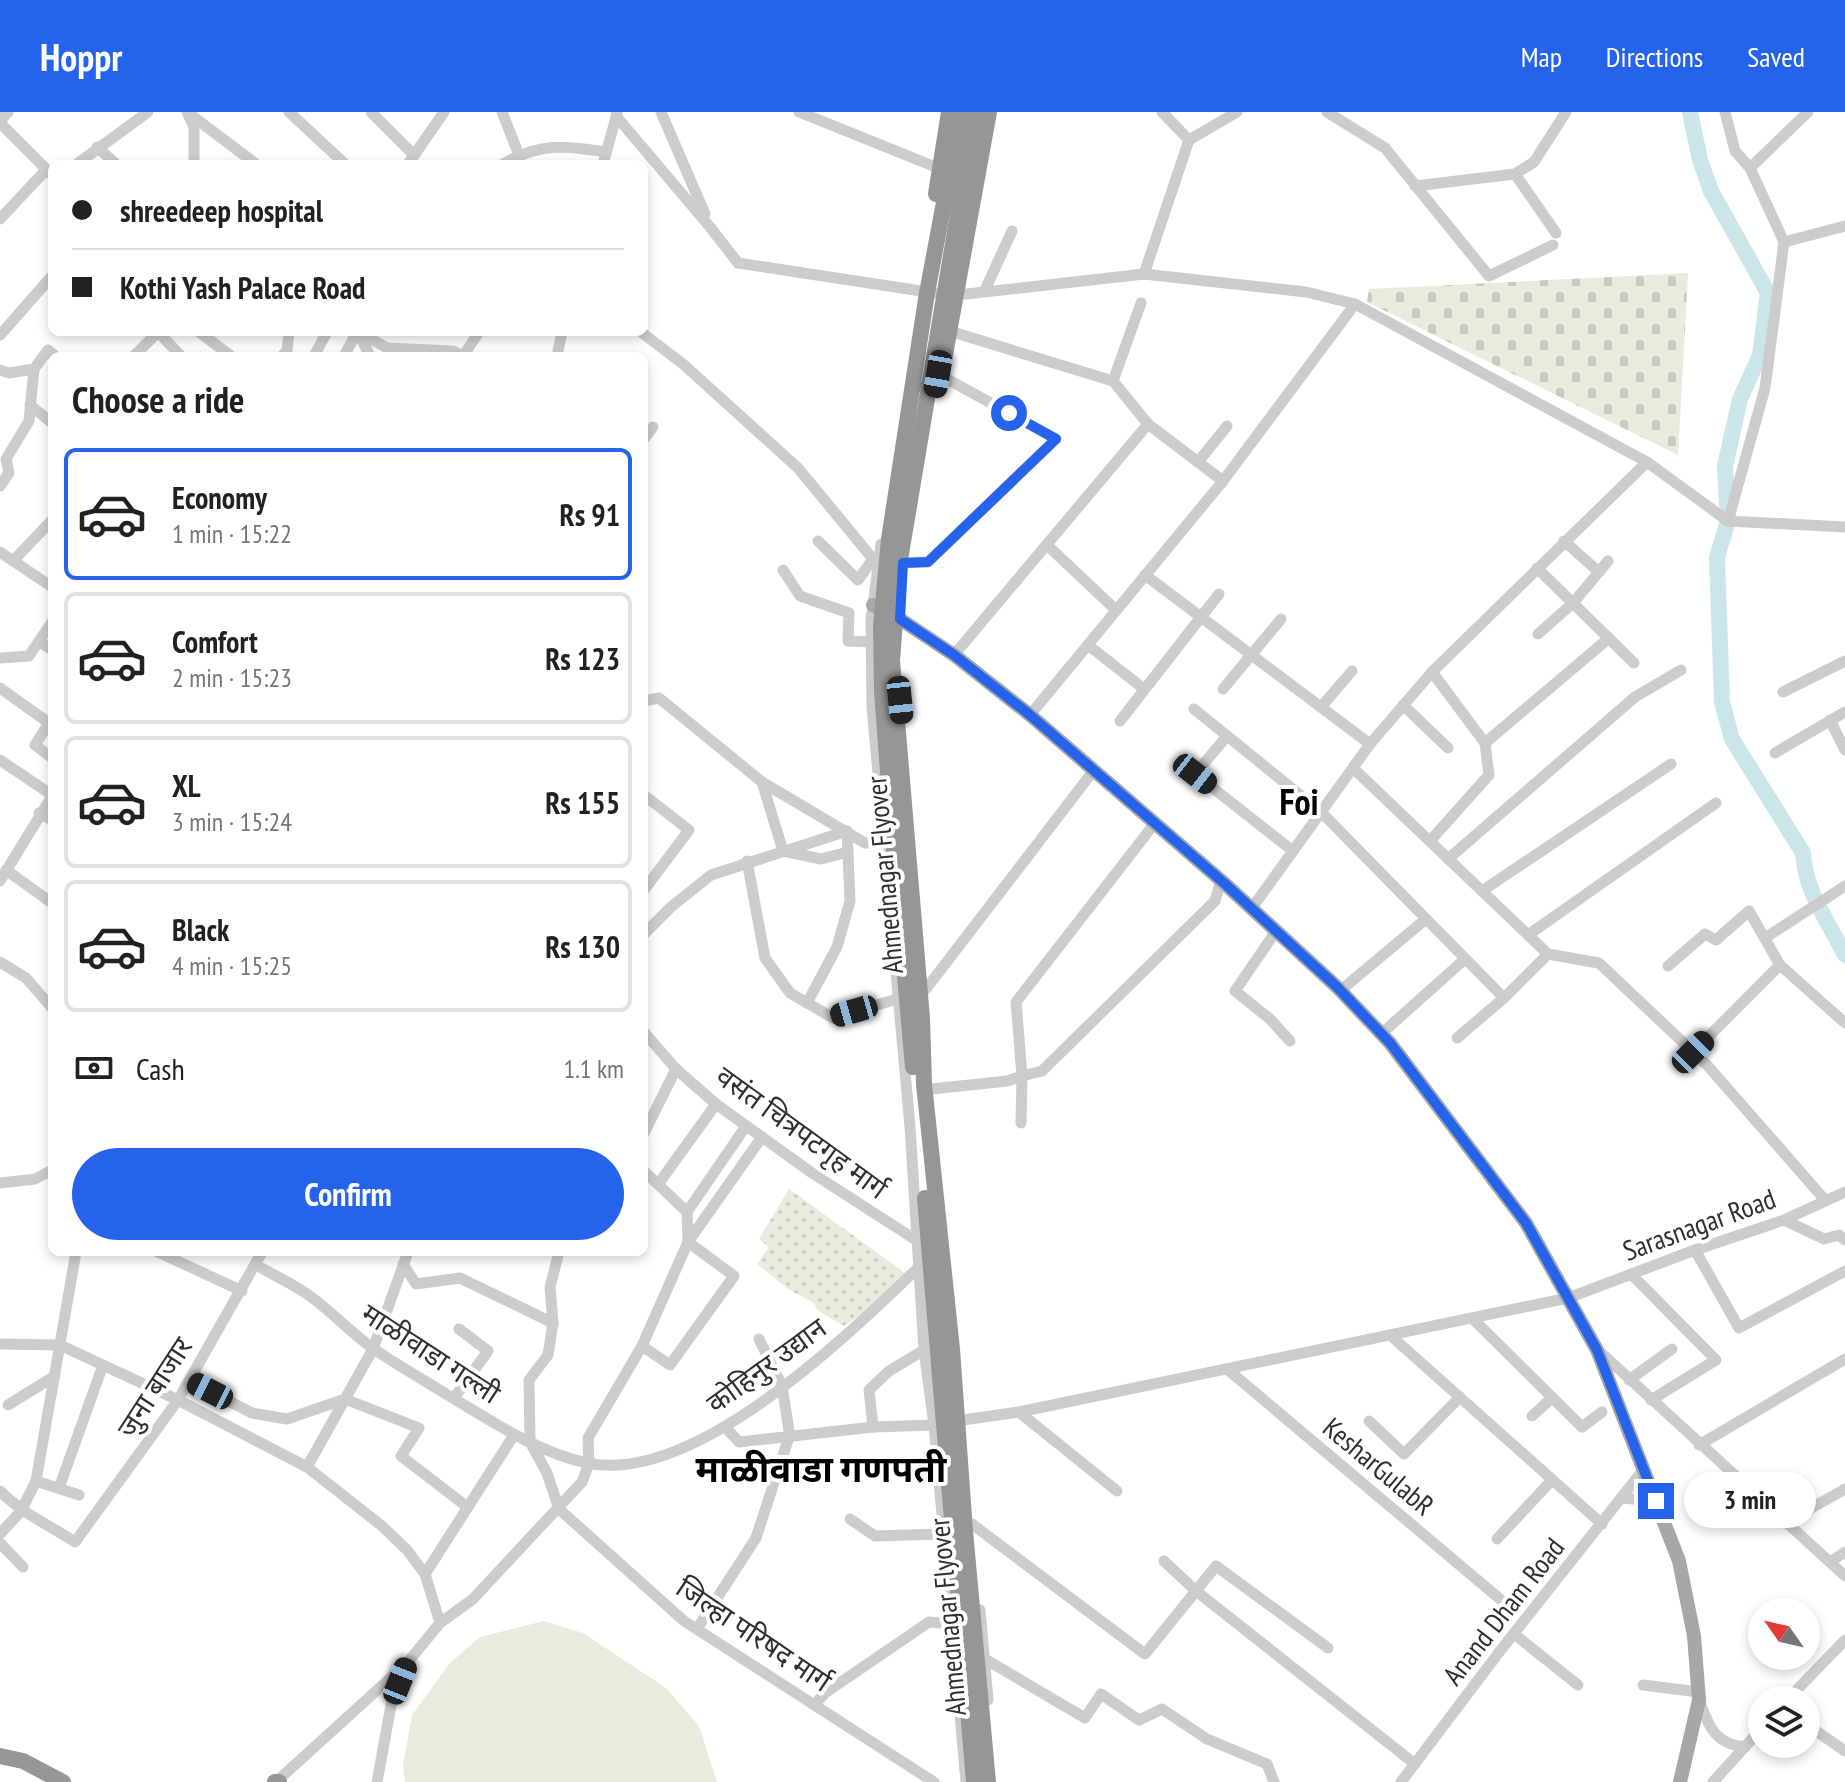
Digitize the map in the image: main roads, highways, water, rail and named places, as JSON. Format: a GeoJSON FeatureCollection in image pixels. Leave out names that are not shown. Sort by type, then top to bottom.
{"type":"FeatureCollection","features":[{"type":"Feature","properties":{"kind":"highway"},"geometry":{"type":"LineString","coordinates":[[952,112],[907,368],[926,382],[942,371],[987,112]]}},
{"type":"Feature","properties":{"kind":"highway","name":"Ahmednagar Flyover"},"geometry":{"type":"LineString","coordinates":[[961,112],[927,293],[926,382],[899,566],[892,661],[922,1018],[924,1084],[952,1349],[988,1782]]}},
{"type":"Feature","properties":{"kind":"highway","name":"Ahmednagar Flyover"},"geometry":{"type":"LineString","coordinates":[[974,1782],[903,973],[882,691],[881,636],[884,585],[926,382],[975,112]]}},
{"type":"Feature","properties":{"kind":"highway"},"geometry":{"type":"LineString","coordinates":[[0,1756],[23,1761],[63,1782]]}},
{"type":"Feature","properties":{"kind":"main road"},"geometry":{"type":"LineString","coordinates":[[873,597],[900,612],[1030,715],[1221,880],[1337,987],[1381,1034],[1526,1223],[1597,1350],[1679,1561],[1694,1636],[1699,1696],[1680,1782]]}},
{"type":"Feature","properties":{"kind":"waterway"},"geometry":{"type":"LineString","coordinates":[[1690,112],[1700,160],[1711,191],[1768,293],[1760,355],[1740,399],[1725,466],[1728,521],[1717,557],[1722,702],[1732,739],[1803,853],[1808,881],[1845,955]]}},
{"type":"Feature","properties":{"kind":"district","name":"Foi"},"geometry":{"type":"Point","coordinates":[1299,801]}},
{"type":"Feature","properties":{"kind":"district","name":"माळीवाडा गणपती"},"geometry":{"type":"Point","coordinates":[821,1468]}}]}
